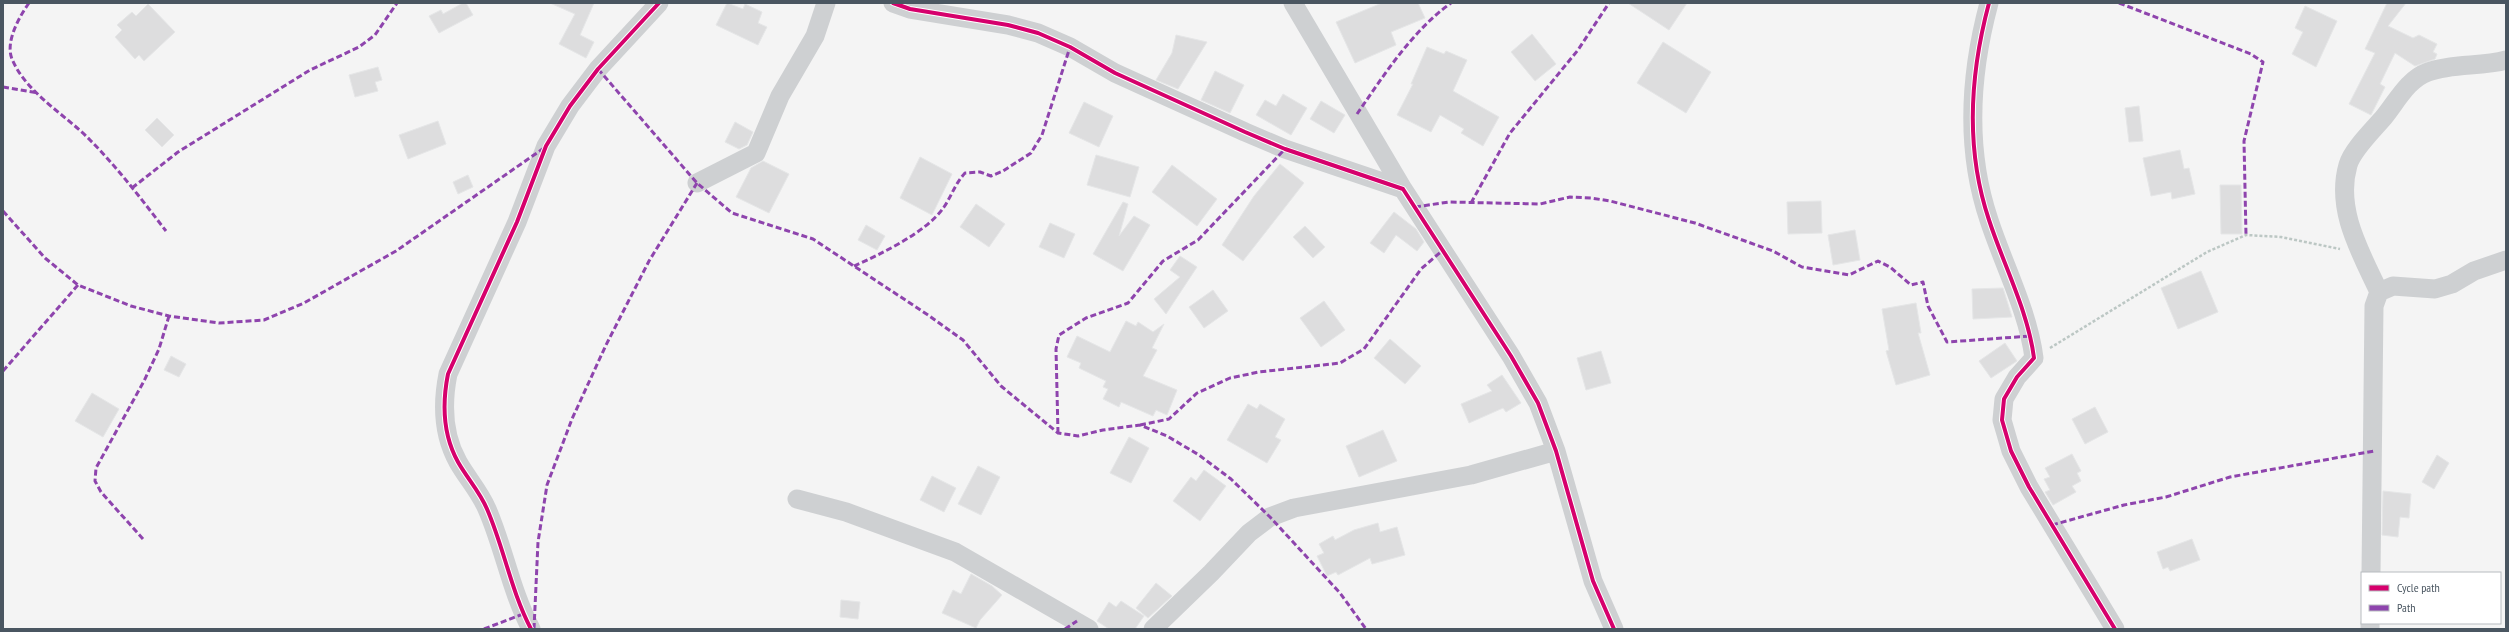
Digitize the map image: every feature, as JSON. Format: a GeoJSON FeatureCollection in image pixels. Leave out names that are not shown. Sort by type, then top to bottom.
{"type":"FeatureCollection","features":[{"type":"Feature","properties":{"kind":"street"},"geometry":{"type":"LineString","coordinates":[[531,629],[507,569],[487,508],[457,461],[447,435],[443,398],[460,343],[492,280],[546,146],[570,106],[598,69],[659,3]]}},
{"type":"Feature","properties":{"kind":"street"},"geometry":{"type":"LineString","coordinates":[[697,183],[756,153],[780,96],[815,36],[826,3]]}},
{"type":"Feature","properties":{"kind":"street"},"geometry":{"type":"LineString","coordinates":[[893,3],[910,9],[1008,25],[1038,33],[1070,47],[1115,73],[1245,132],[1285,149],[1403,189]]}},
{"type":"Feature","properties":{"kind":"street"},"geometry":{"type":"LineString","coordinates":[[1294,3],[1403,189],[1511,356],[1538,403],[1556,451],[1592,581],[1614,629]]}},
{"type":"Feature","properties":{"kind":"street"},"geometry":{"type":"LineString","coordinates":[[1989,3],[1980,36],[1972,98],[1974,158],[1988,219],[2031,336],[2034,358],[2017,377],[2004,399],[2002,420],[2011,451],[2029,487],[2115,629]]}},
{"type":"Feature","properties":{"kind":"street"},"geometry":{"type":"LineString","coordinates":[[2371,572],[2374,306],[2379,292],[2351,230],[2344,196],[2348,164],[2366,138],[2407,86],[2428,72],[2459,65],[2506,60]]}},
{"type":"Feature","properties":{"kind":"street"},"geometry":{"type":"LineString","coordinates":[[2379,292],[2393,286],[2435,290],[2452,284],[2474,271],[2506,260]]}},
{"type":"Feature","properties":{"kind":"street"},"geometry":{"type":"LineString","coordinates":[[1153,629],[1249,533],[1270,517],[1294,508],[1470,475],[1556,451]]}},
{"type":"Feature","properties":{"kind":"street"},"geometry":{"type":"LineString","coordinates":[[797,499],[846,512],[956,552],[1089,629]]}},
{"type":"Feature","properties":{"kind":"path"},"geometry":{"type":"LineString","coordinates":[[2034,358],[2207,252],[2246,235],[2281,237],[2362,255]]}},
{"type":"Feature","properties":{"kind":"building"},"geometry":{"type":"Polygon","coordinates":[[[463,3],[466,3],[473,15],[439,33],[429,16],[441,10],[443,14],[463,3]]]}},
{"type":"Feature","properties":{"kind":"building"},"geometry":{"type":"Polygon","coordinates":[[[550,3],[594,3],[580,35],[594,42],[586,58],[559,44],[575,14],[550,3]]]}},
{"type":"Feature","properties":{"kind":"building"},"geometry":{"type":"Polygon","coordinates":[[[727,3],[743,9],[745,4],[762,12],[758,23],[767,27],[758,45],[716,25],[727,3]]]}},
{"type":"Feature","properties":{"kind":"building"},"geometry":{"type":"Polygon","coordinates":[[[1382,3],[1418,3],[1425,18],[1391,32],[1396,45],[1355,63],[1336,22],[1382,3]]]}},
{"type":"Feature","properties":{"kind":"building"},"geometry":{"type":"Polygon","coordinates":[[[1628,3],[1687,3],[1669,30],[1628,3]]]}},
{"type":"Feature","properties":{"kind":"building"},"geometry":{"type":"Polygon","coordinates":[[[2387,3],[2406,3],[2388,26],[2413,38],[2419,35],[2437,44],[2433,52],[2437,54],[2435,59],[2415,66],[2395,53],[2380,84],[2385,87],[2371,115],[2349,104],[2375,53],[2365,49],[2387,3]]]}},
{"type":"Feature","properties":{"kind":"building"},"geometry":{"type":"Polygon","coordinates":[[[148,4],[175,32],[144,61],[139,55],[135,59],[115,37],[122,30],[117,25],[132,12],[136,16],[148,4]]]}},
{"type":"Feature","properties":{"kind":"building"},"geometry":{"type":"Polygon","coordinates":[[[2305,6],[2337,21],[2316,67],[2292,54],[2303,32],[2295,28],[2305,6]]]}},
{"type":"Feature","properties":{"kind":"building"},"geometry":{"type":"Polygon","coordinates":[[[1532,34],[1556,64],[1535,81],[1511,52],[1532,34]]]}},
{"type":"Feature","properties":{"kind":"building"},"geometry":{"type":"Polygon","coordinates":[[[1176,35],[1207,42],[1178,89],[1156,80],[1172,53],[1176,35]]]}},
{"type":"Feature","properties":{"kind":"building"},"geometry":{"type":"Polygon","coordinates":[[[1663,42],[1711,72],[1686,113],[1637,83],[1663,42]]]}},
{"type":"Feature","properties":{"kind":"building"},"geometry":{"type":"Polygon","coordinates":[[[1427,47],[1444,54],[1446,51],[1467,60],[1453,91],[1499,117],[1483,146],[1461,133],[1464,129],[1440,115],[1431,132],[1397,115],[1413,84],[1411,84],[1427,47]]]}},
{"type":"Feature","properties":{"kind":"building"},"geometry":{"type":"Polygon","coordinates":[[[378,67],[382,80],[375,82],[378,91],[355,97],[349,75],[378,67]]]}},
{"type":"Feature","properties":{"kind":"building"},"geometry":{"type":"Polygon","coordinates":[[[1215,71],[1244,85],[1230,113],[1201,100],[1215,71]]]}},
{"type":"Feature","properties":{"kind":"building"},"geometry":{"type":"Polygon","coordinates":[[[1283,94],[1307,108],[1291,135],[1256,115],[1265,100],[1276,106],[1283,94]]]}},
{"type":"Feature","properties":{"kind":"building"},"geometry":{"type":"Polygon","coordinates":[[[1321,101],[1345,115],[1334,133],[1310,119],[1321,101]]]}},
{"type":"Feature","properties":{"kind":"building"},"geometry":{"type":"Polygon","coordinates":[[[1084,102],[1113,116],[1099,147],[1069,133],[1084,102]]]}},
{"type":"Feature","properties":{"kind":"building"},"geometry":{"type":"Polygon","coordinates":[[[2139,106],[2143,141],[2129,142],[2125,108],[2139,106]]]}},
{"type":"Feature","properties":{"kind":"building"},"geometry":{"type":"Polygon","coordinates":[[[157,118],[174,135],[162,147],[145,130],[157,118]]]}},
{"type":"Feature","properties":{"kind":"building"},"geometry":{"type":"Polygon","coordinates":[[[438,121],[446,144],[408,159],[399,135],[438,121]]]}},
{"type":"Feature","properties":{"kind":"building"},"geometry":{"type":"Polygon","coordinates":[[[735,122],[753,132],[747,145],[739,149],[725,142],[735,122]]]}},
{"type":"Feature","properties":{"kind":"building"},"geometry":{"type":"Polygon","coordinates":[[[2180,150],[2184,169],[2189,168],[2195,194],[2172,199],[2171,192],[2151,196],[2143,158],[2180,150]]]}},
{"type":"Feature","properties":{"kind":"building"},"geometry":{"type":"Polygon","coordinates":[[[1096,155],[1139,167],[1130,197],[1087,185],[1096,155]]]}},
{"type":"Feature","properties":{"kind":"building"},"geometry":{"type":"Polygon","coordinates":[[[920,157],[952,174],[932,215],[900,198],[920,157]]]}},
{"type":"Feature","properties":{"kind":"building"},"geometry":{"type":"Polygon","coordinates":[[[763,161],[789,174],[769,213],[736,197],[751,168],[763,161]]]}},
{"type":"Feature","properties":{"kind":"building"},"geometry":{"type":"Polygon","coordinates":[[[1280,164],[1304,183],[1243,261],[1222,245],[1254,196],[1280,164]]]}},
{"type":"Feature","properties":{"kind":"building"},"geometry":{"type":"Polygon","coordinates":[[[1172,165],[1217,199],[1197,226],[1152,192],[1172,165]]]}},
{"type":"Feature","properties":{"kind":"building"},"geometry":{"type":"Polygon","coordinates":[[[468,175],[473,187],[458,194],[453,182],[468,175]]]}},
{"type":"Feature","properties":{"kind":"building"},"geometry":{"type":"Polygon","coordinates":[[[2220,185],[2241,185],[2242,234],[2221,234],[2220,185]]]}},
{"type":"Feature","properties":{"kind":"building"},"geometry":{"type":"Polygon","coordinates":[[[1821,201],[1822,233],[1788,234],[1787,202],[1821,201]]]}},
{"type":"Feature","properties":{"kind":"building"},"geometry":{"type":"Polygon","coordinates":[[[1123,202],[1128,204],[1119,236],[1134,216],[1150,225],[1123,271],[1093,254],[1123,202]]]}},
{"type":"Feature","properties":{"kind":"building"},"geometry":{"type":"Polygon","coordinates":[[[976,204],[1005,224],[989,247],[960,227],[976,204]]]}},
{"type":"Feature","properties":{"kind":"building"},"geometry":{"type":"Polygon","coordinates":[[[1394,212],[1416,229],[1424,242],[1417,251],[1396,235],[1384,253],[1370,243],[1394,212]]]}},
{"type":"Feature","properties":{"kind":"building"},"geometry":{"type":"Polygon","coordinates":[[[1050,223],[1075,234],[1064,258],[1039,247],[1050,223]]]}},
{"type":"Feature","properties":{"kind":"building"},"geometry":{"type":"Polygon","coordinates":[[[866,225],[885,236],[877,250],[858,240],[866,225]]]}},
{"type":"Feature","properties":{"kind":"building"},"geometry":{"type":"Polygon","coordinates":[[[1305,226],[1325,247],[1313,258],[1293,237],[1305,226]]]}},
{"type":"Feature","properties":{"kind":"building"},"geometry":{"type":"Polygon","coordinates":[[[1855,230],[1860,260],[1833,265],[1828,235],[1855,230]]]}},
{"type":"Feature","properties":{"kind":"building"},"geometry":{"type":"Polygon","coordinates":[[[1180,256],[1197,267],[1166,314],[1154,299],[1180,277],[1170,270],[1180,256]]]}},
{"type":"Feature","properties":{"kind":"building"},"geometry":{"type":"Polygon","coordinates":[[[2201,271],[2218,312],[2178,329],[2161,288],[2201,271]]]}},
{"type":"Feature","properties":{"kind":"building"},"geometry":{"type":"Polygon","coordinates":[[[2003,288],[2012,317],[1973,319],[1972,289],[2003,288]]]}},
{"type":"Feature","properties":{"kind":"building"},"geometry":{"type":"Polygon","coordinates":[[[1213,290],[1228,311],[1204,328],[1189,307],[1213,290]]]}},
{"type":"Feature","properties":{"kind":"building"},"geometry":{"type":"Polygon","coordinates":[[[1324,301],[1345,330],[1321,347],[1300,318],[1324,301]]]}},
{"type":"Feature","properties":{"kind":"building"},"geometry":{"type":"Polygon","coordinates":[[[1916,303],[1921,333],[1918,333],[1930,375],[1896,385],[1886,351],[1889,350],[1882,309],[1916,303]]]}},
{"type":"Feature","properties":{"kind":"building"},"geometry":{"type":"Polygon","coordinates":[[[1126,321],[1136,326],[1138,322],[1153,332],[1164,324],[1152,348],[1157,350],[1143,376],[1177,390],[1167,415],[1156,410],[1153,416],[1121,402],[1119,407],[1103,399],[1108,389],[1103,387],[1106,381],[1079,368],[1081,363],[1067,357],[1077,336],[1110,352],[1126,321]]]}},
{"type":"Feature","properties":{"kind":"building"},"geometry":{"type":"Polygon","coordinates":[[[1390,339],[1421,366],[1405,384],[1374,358],[1390,339]]]}},
{"type":"Feature","properties":{"kind":"building"},"geometry":{"type":"Polygon","coordinates":[[[2005,343],[2017,361],[1991,378],[1979,361],[2005,343]]]}},
{"type":"Feature","properties":{"kind":"building"},"geometry":{"type":"Polygon","coordinates":[[[1601,351],[1611,383],[1586,390],[1577,358],[1601,351]]]}},
{"type":"Feature","properties":{"kind":"building"},"geometry":{"type":"Polygon","coordinates":[[[171,356],[186,364],[179,377],[164,370],[171,356]]]}},
{"type":"Feature","properties":{"kind":"building"},"geometry":{"type":"Polygon","coordinates":[[[1502,375],[1521,403],[1506,412],[1503,408],[1469,423],[1461,404],[1492,391],[1487,385],[1502,375]]]}},
{"type":"Feature","properties":{"kind":"building"},"geometry":{"type":"Polygon","coordinates":[[[92,393],[119,409],[103,437],[75,421],[92,393]]]}},
{"type":"Feature","properties":{"kind":"building"},"geometry":{"type":"Polygon","coordinates":[[[1248,404],[1257,409],[1260,404],[1285,419],[1275,437],[1281,440],[1267,463],[1227,440],[1248,404]]]}},
{"type":"Feature","properties":{"kind":"building"},"geometry":{"type":"Polygon","coordinates":[[[2095,407],[2108,432],[2085,444],[2072,419],[2095,407]]]}},
{"type":"Feature","properties":{"kind":"building"},"geometry":{"type":"Polygon","coordinates":[[[1383,430],[1397,461],[1359,477],[1346,446],[1383,430]]]}},
{"type":"Feature","properties":{"kind":"building"},"geometry":{"type":"Polygon","coordinates":[[[1129,437],[1149,448],[1131,483],[1110,473],[1129,437]]]}},
{"type":"Feature","properties":{"kind":"building"},"geometry":{"type":"Polygon","coordinates":[[[2072,454],[2081,471],[2077,473],[2081,481],[2072,486],[2076,492],[2053,505],[2045,492],[2050,490],[2044,479],[2050,477],[2045,468],[2072,454]]]}},
{"type":"Feature","properties":{"kind":"building"},"geometry":{"type":"Polygon","coordinates":[[[2437,455],[2449,463],[2434,489],[2422,482],[2437,455]]]}},
{"type":"Feature","properties":{"kind":"building"},"geometry":{"type":"Polygon","coordinates":[[[978,466],[1000,477],[981,515],[958,504],[978,466]]]}},
{"type":"Feature","properties":{"kind":"building"},"geometry":{"type":"Polygon","coordinates":[[[1204,470],[1226,486],[1200,521],[1173,501],[1191,477],[1196,481],[1204,470]]]}},
{"type":"Feature","properties":{"kind":"building"},"geometry":{"type":"Polygon","coordinates":[[[932,476],[956,488],[944,512],[920,500],[932,476]]]}},
{"type":"Feature","properties":{"kind":"building"},"geometry":{"type":"Polygon","coordinates":[[[2383,491],[2411,494],[2409,518],[2400,517],[2398,537],[2382,535],[2383,491]]]}},
{"type":"Feature","properties":{"kind":"building"},"geometry":{"type":"Polygon","coordinates":[[[1378,523],[1380,532],[1397,527],[1405,555],[1372,564],[1370,558],[1338,575],[1336,572],[1327,576],[1317,556],[1324,553],[1319,544],[1333,536],[1335,540],[1354,530],[1378,523]]]}},
{"type":"Feature","properties":{"kind":"building"},"geometry":{"type":"Polygon","coordinates":[[[2192,539],[2200,560],[2170,571],[2168,567],[2163,569],[2157,552],[2192,539]]]}},
{"type":"Feature","properties":{"kind":"building"},"geometry":{"type":"Polygon","coordinates":[[[971,574],[992,586],[1002,595],[980,620],[976,628],[942,613],[953,590],[961,594],[971,574]]]}},
{"type":"Feature","properties":{"kind":"building"},"geometry":{"type":"Polygon","coordinates":[[[1156,583],[1172,596],[1148,618],[1136,608],[1156,583]]]}},
{"type":"Feature","properties":{"kind":"building"},"geometry":{"type":"Polygon","coordinates":[[[841,600],[860,602],[858,619],[840,617],[841,600]]]}},
{"type":"Feature","properties":{"kind":"building"},"geometry":{"type":"Polygon","coordinates":[[[1121,601],[1144,616],[1135,629],[1109,629],[1097,621],[1109,602],[1116,607],[1121,601]]]}},
{"type":"Feature","properties":{"kind":"marked path"},"geometry":{"type":"LineString","coordinates":[[29,3],[17,22],[10,45],[12,59],[18,71],[47,103],[80,131],[100,151],[130,184],[166,231]]}},
{"type":"Feature","properties":{"kind":"marked path"},"geometry":{"type":"LineString","coordinates":[[132,188],[178,152],[310,70],[359,47],[375,35],[397,3]]}},
{"type":"Feature","properties":{"kind":"marked path"},"geometry":{"type":"LineString","coordinates":[[1357,114],[1388,69],[1411,40],[1437,14],[1451,3]]}},
{"type":"Feature","properties":{"kind":"marked path"},"geometry":{"type":"LineString","coordinates":[[1471,203],[1510,133],[1578,50],[1609,3]]}},
{"type":"Feature","properties":{"kind":"marked path"},"geometry":{"type":"LineString","coordinates":[[2119,3],[2251,54],[2263,62],[2244,141],[2246,235]]}},
{"type":"Feature","properties":{"kind":"marked path"},"geometry":{"type":"LineString","coordinates":[[854,266],[890,249],[927,225],[944,207],[965,173],[980,172],[991,176],[1003,171],[1031,153],[1042,135],[1070,47]]}},
{"type":"Feature","properties":{"kind":"marked path"},"geometry":{"type":"LineString","coordinates":[[598,69],[697,183],[732,213],[813,239],[928,315],[963,340],[1001,386],[1058,433],[1078,436],[1103,430],[1140,425],[1167,436],[1199,455],[1231,479],[1270,517],[1340,593],[1366,629]]}},
{"type":"Feature","properties":{"kind":"marked path"},"geometry":{"type":"LineString","coordinates":[[3,87],[38,93]]}},
{"type":"Feature","properties":{"kind":"marked path"},"geometry":{"type":"LineString","coordinates":[[3,211],[45,258],[78,285],[131,306],[169,316],[219,323],[264,320],[304,303],[396,251],[544,148]]}},
{"type":"Feature","properties":{"kind":"marked path"},"geometry":{"type":"LineString","coordinates":[[1058,433],[1056,349],[1059,335],[1086,318],[1128,303],[1163,261],[1198,240],[1285,149]]}},
{"type":"Feature","properties":{"kind":"marked path"},"geometry":{"type":"LineString","coordinates":[[534,629],[538,542],[547,485],[572,419],[606,345],[649,261],[697,183]]}},
{"type":"Feature","properties":{"kind":"marked path"},"geometry":{"type":"LineString","coordinates":[[1415,207],[1449,202],[1540,204],[1570,197],[1610,201],[1695,223],[1773,251],[1802,267],[1849,275],[1878,261],[1890,267],[1911,285],[1923,282],[1928,306],[1947,342],[2031,336]]}},
{"type":"Feature","properties":{"kind":"marked path"},"geometry":{"type":"LineString","coordinates":[[1140,425],[1169,419],[1197,393],[1230,378],[1259,372],[1340,363],[1364,349],[1421,269],[1443,250]]}},
{"type":"Feature","properties":{"kind":"marked path"},"geometry":{"type":"LineString","coordinates":[[3,371],[78,285]]}},
{"type":"Feature","properties":{"kind":"marked path"},"geometry":{"type":"LineString","coordinates":[[143,539],[101,492],[95,481],[96,468],[144,381],[159,349],[169,316]]}},
{"type":"Feature","properties":{"kind":"marked path"},"geometry":{"type":"LineString","coordinates":[[2052,525],[2124,505],[2166,497],[2230,477],[2374,451]]}},
{"type":"Feature","properties":{"kind":"marked path"},"geometry":{"type":"LineString","coordinates":[[484,629],[523,614]]}},
{"type":"Feature","properties":{"kind":"marked path"},"geometry":{"type":"LineString","coordinates":[[1065,629],[1077,621]]}},
{"type":"Feature","properties":{"kind":"cycle path"},"geometry":{"type":"LineString","coordinates":[[531,629],[518,600],[487,509],[458,462],[449,441],[445,419],[445,397],[448,374],[517,222],[546,146],[570,106],[598,69],[659,3]]}},
{"type":"Feature","properties":{"kind":"cycle path"},"geometry":{"type":"LineString","coordinates":[[893,3],[910,9],[1008,25],[1038,33],[1070,47],[1115,73],[1245,132],[1285,149],[1403,189],[1511,356],[1538,403],[1556,451],[1593,581],[1614,629]]}},
{"type":"Feature","properties":{"kind":"cycle path"},"geometry":{"type":"LineString","coordinates":[[1989,3],[1974,84],[1973,139],[1976,166],[1981,193],[1989,220],[2027,323],[2034,358],[2017,377],[2004,399],[2002,420],[2011,451],[2029,487],[2115,629]]}}]}
